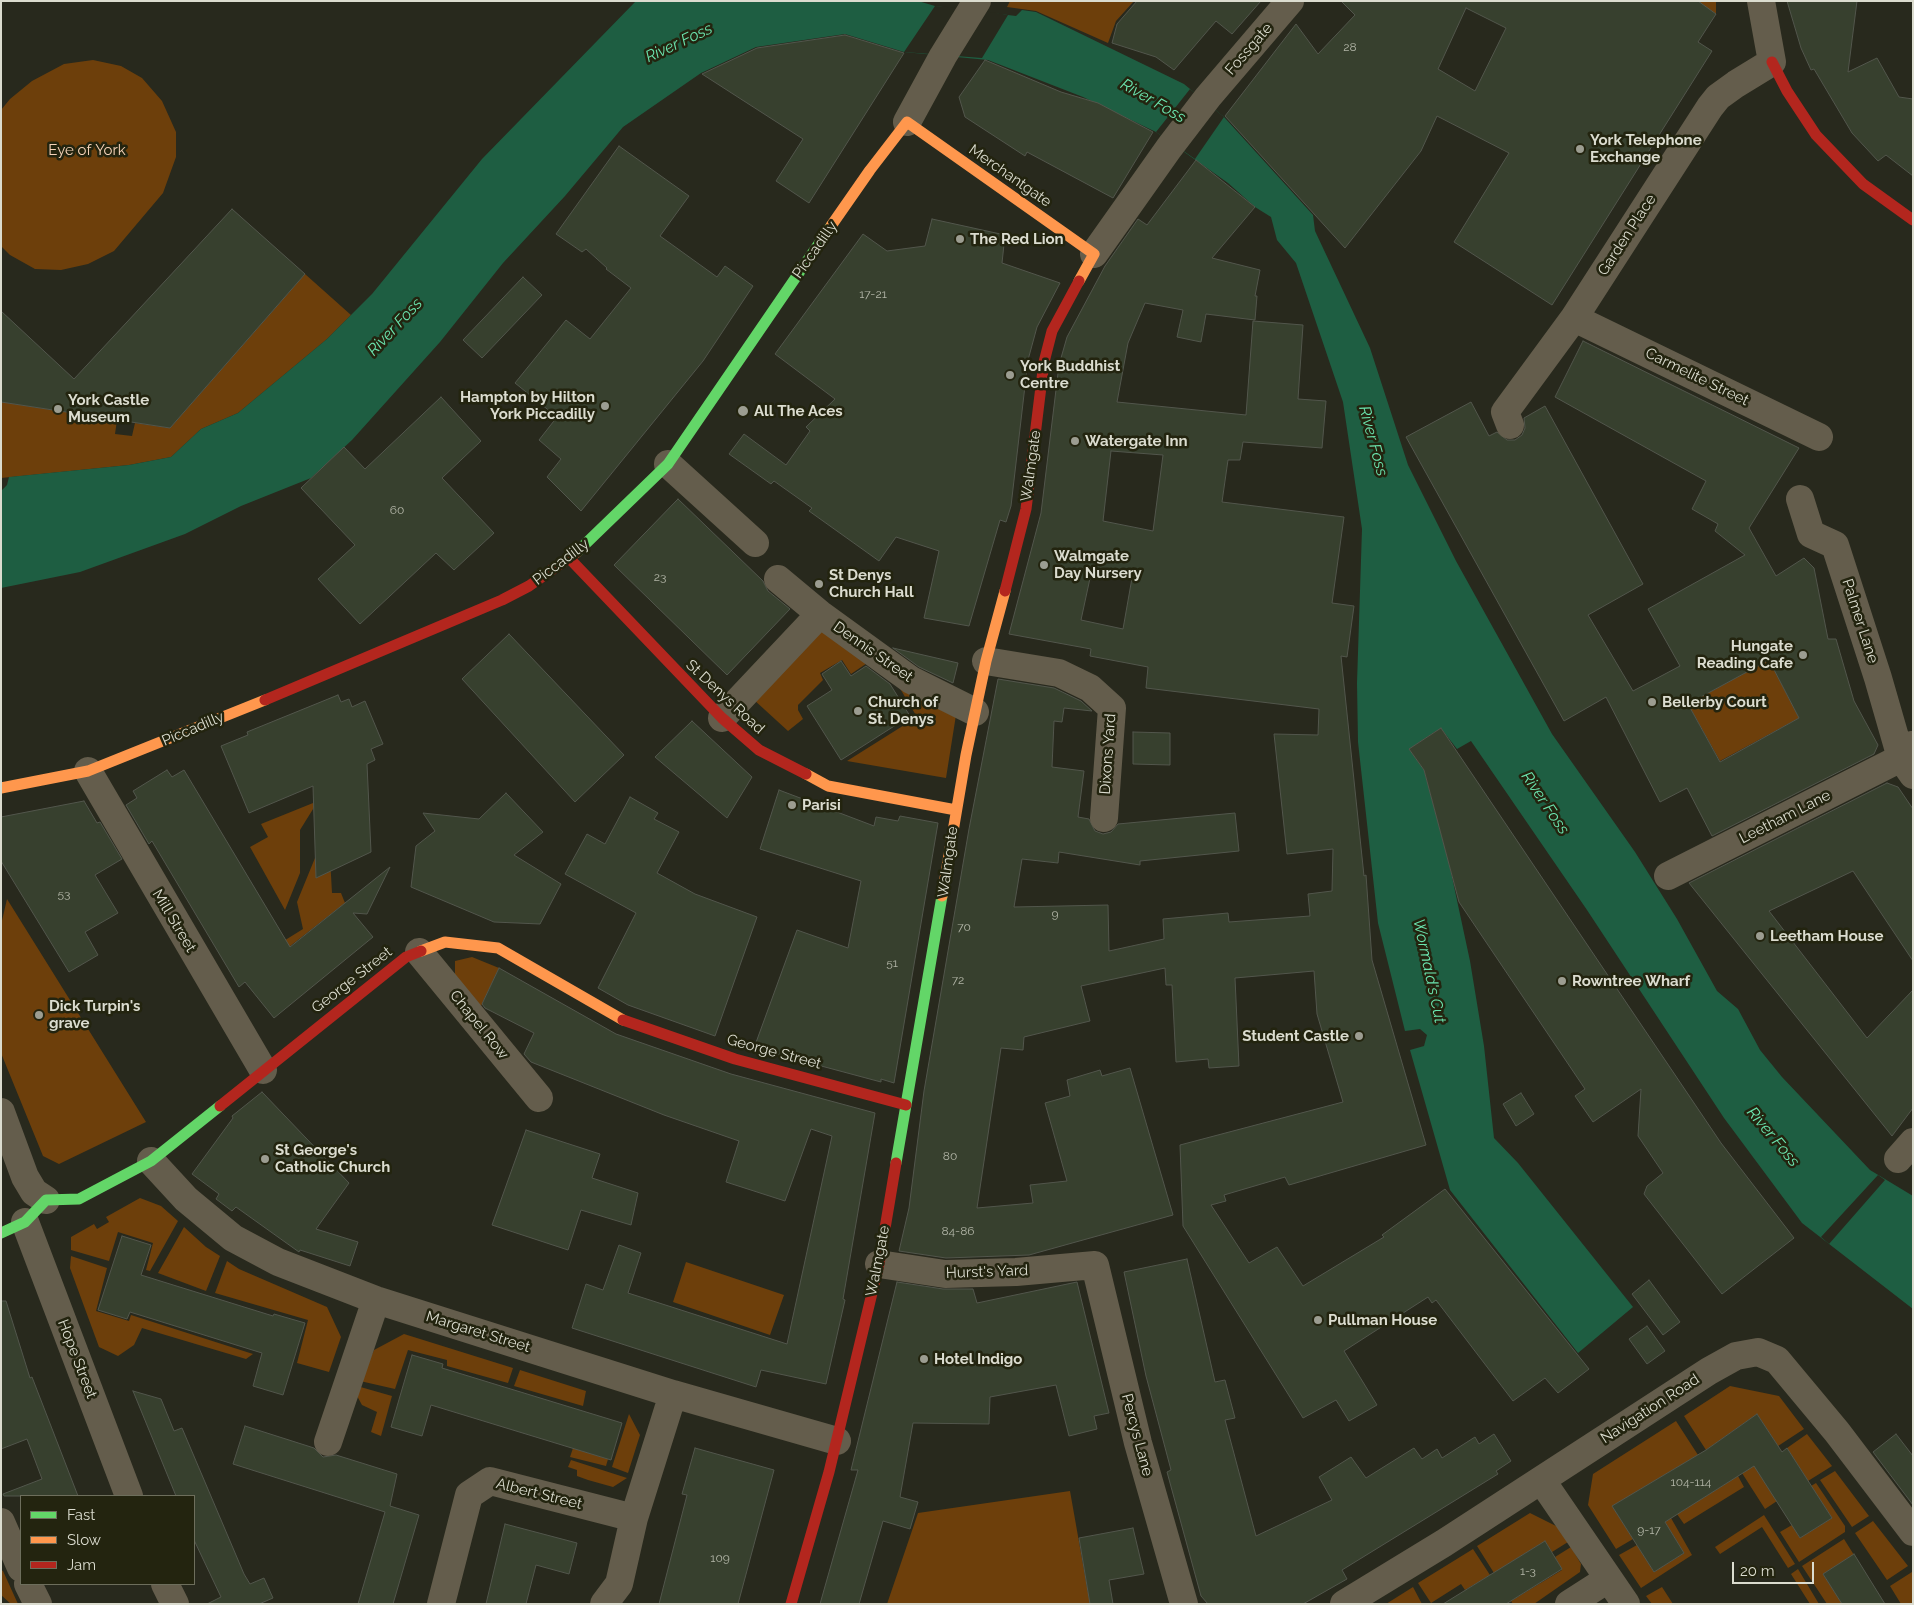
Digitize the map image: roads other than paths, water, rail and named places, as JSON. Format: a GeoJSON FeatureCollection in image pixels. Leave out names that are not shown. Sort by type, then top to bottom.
{"type":"FeatureCollection","features":[{"type":"Feature","properties":{"kind":"street","name":"Fossgate"},"geometry":{"type":"LineString","coordinates":[[1169,148],[1208,97],[1290,1]]}},
{"type":"Feature","properties":{"kind":"street"},"geometry":{"type":"LineString","coordinates":[[1762,1],[1772,62],[1787,92],[1816,135],[1863,184],[1913,220]]}},
{"type":"Feature","properties":{"kind":"street","name":"Piccadilly"},"geometry":{"type":"LineString","coordinates":[[1,788],[88,771],[357,663],[502,600],[529,586],[570,559],[668,464],[865,177],[907,122],[943,56],[975,5]]}},
{"type":"Feature","properties":{"kind":"street","name":"Garden Place"},"geometry":{"type":"LineString","coordinates":[[1510,425],[1504,412],[1574,318],[1710,107],[1718,97],[1772,62]]}},
{"type":"Feature","properties":{"kind":"street","name":"Merchantgate"},"geometry":{"type":"LineString","coordinates":[[907,122],[1094,254]]}},
{"type":"Feature","properties":{"kind":"street","name":"Walmgate"},"geometry":{"type":"LineString","coordinates":[[791,1604],[837,1441],[879,1264],[945,886],[956,810],[975,712],[986,661],[1026,509],[1044,362],[1050,339],[1094,254],[1169,148]]}},
{"type":"Feature","properties":{"kind":"street","name":"Carmelite Street"},"geometry":{"type":"LineString","coordinates":[[1574,318],[1819,437]]}},
{"type":"Feature","properties":{"kind":"street"},"geometry":{"type":"LineString","coordinates":[[668,464],[755,543]]}},
{"type":"Feature","properties":{"kind":"street","name":"Palmer Lane"},"geometry":{"type":"LineString","coordinates":[[1800,499],[1811,534],[1835,545],[1878,678],[1909,759]]}},
{"type":"Feature","properties":{"kind":"street","name":"St Denys Road"},"geometry":{"type":"LineString","coordinates":[[570,559],[722,718],[759,750],[828,786],[956,810]]}},
{"type":"Feature","properties":{"kind":"street","name":"Dennis Street"},"geometry":{"type":"LineString","coordinates":[[778,579],[820,614],[911,680],[975,712]]}},
{"type":"Feature","properties":{"kind":"street"},"geometry":{"type":"LineString","coordinates":[[722,718],[820,614]]}},
{"type":"Feature","properties":{"kind":"street","name":"Dixons Yard"},"geometry":{"type":"LineString","coordinates":[[986,661],[1059,673],[1090,688],[1112,708],[1104,818]]}},
{"type":"Feature","properties":{"kind":"street","name":"Leetham Lane"},"geometry":{"type":"LineString","coordinates":[[1668,876],[1909,759]]}},
{"type":"Feature","properties":{"kind":"street","name":"Mill Street"},"geometry":{"type":"LineString","coordinates":[[88,771],[263,1070]]}},
{"type":"Feature","properties":{"kind":"street","name":"George Street"},"geometry":{"type":"LineString","coordinates":[[46,1200],[79,1199],[151,1162],[263,1070],[406,957],[445,942],[498,948],[621,1019],[735,1059],[906,1105]]}},
{"type":"Feature","properties":{"kind":"street","name":"Chapel Row"},"geometry":{"type":"LineString","coordinates":[[419,952],[539,1098]]}},
{"type":"Feature","properties":{"kind":"street"},"geometry":{"type":"LineString","coordinates":[[1,1112],[25,1178],[34,1192],[46,1200],[13,1227]]}},
{"type":"Feature","properties":{"kind":"street","name":"Margaret Street"},"geometry":{"type":"LineString","coordinates":[[151,1162],[186,1200],[233,1238],[278,1262],[376,1300],[673,1394],[837,1441]]}},
{"type":"Feature","properties":{"kind":"street","name":"Hope Street"},"geometry":{"type":"LineString","coordinates":[[13,1227],[129,1495]]}},
{"type":"Feature","properties":{"kind":"street","name":"Hurst's Yard"},"geometry":{"type":"LineString","coordinates":[[879,1264],[945,1274],[1016,1272],[1095,1265]]}},
{"type":"Feature","properties":{"kind":"street","name":"Percys Lane"},"geometry":{"type":"LineString","coordinates":[[1095,1265],[1138,1443],[1184,1604]]}},
{"type":"Feature","properties":{"kind":"street"},"geometry":{"type":"LineString","coordinates":[[328,1442],[376,1300]]}},
{"type":"Feature","properties":{"kind":"street","name":"Navigation Road"},"geometry":{"type":"LineString","coordinates":[[1344,1604],[1551,1474],[1709,1371],[1736,1356],[1758,1352],[1777,1360],[1837,1432],[1913,1532]]}},
{"type":"Feature","properties":{"kind":"street"},"geometry":{"type":"LineString","coordinates":[[604,1604],[619,1584],[634,1518],[673,1394]]}},
{"type":"Feature","properties":{"kind":"street"},"geometry":{"type":"LineString","coordinates":[[1551,1474],[1608,1579],[1626,1604]]}},
{"type":"Feature","properties":{"kind":"street","name":"Albert Street"},"geometry":{"type":"LineString","coordinates":[[441,1604],[469,1495],[490,1480],[634,1518]]}},
{"type":"Feature","properties":{"kind":"street"},"geometry":{"type":"LineString","coordinates":[[1,1522],[20,1566]]}},
{"type":"Feature","properties":{"kind":"street"},"geometry":{"type":"LineString","coordinates":[[1569,1604],[1608,1579]]}},
{"type":"Feature","properties":{"kind":"street"},"geometry":{"type":"LineString","coordinates":[[28,1585],[38,1604]]}},
{"type":"Feature","properties":{"kind":"street"},"geometry":{"type":"LineString","coordinates":[[166,1585],[175,1604]]}},
{"type":"Feature","properties":{"kind":"water"},"geometry":{"type":"Polygon","coordinates":[[[636,1],[918,1],[935,6],[1016,16],[1022,10],[1036,12],[1184,84],[1224,117],[1313,215],[1315,231],[1370,348],[1408,465],[1456,561],[1552,734],[1635,852],[1677,919],[1717,991],[1738,1009],[1760,1050],[1782,1077],[1870,1170],[1913,1196],[1913,1309],[1802,1223],[1724,1118],[1587,910],[1471,741],[1457,749],[1443,731],[1436,731],[1414,746],[1412,753],[1424,770],[1449,863],[1470,961],[1484,1046],[1494,1138],[1518,1163],[1633,1307],[1578,1353],[1450,1190],[1410,1050],[1424,1046],[1427,1035],[1420,1029],[1405,1031],[1378,923],[1358,742],[1357,683],[1362,529],[1343,402],[1296,263],[1277,240],[1271,217],[1255,207],[1228,183],[1156,132],[1083,97],[988,60],[904,52],[845,34],[756,47],[701,73],[623,127],[565,196],[503,263],[440,342],[352,440],[311,478],[241,506],[185,534],[80,572],[1,588],[1,491],[7,485],[9,477],[129,465],[171,457],[201,429],[238,413],[327,339],[372,294],[482,159],[636,1]]]}},
{"type":"Feature","properties":{"kind":"place","name":"York Telephone Exchange"},"geometry":{"type":"Point","coordinates":[1580,149]}},
{"type":"Feature","properties":{"kind":"place","name":"The Red Lion"},"geometry":{"type":"Point","coordinates":[960,239]}},
{"type":"Feature","properties":{"kind":"place","name":"York Buddhist Centre"},"geometry":{"type":"Point","coordinates":[1010,375]}},
{"type":"Feature","properties":{"kind":"place","name":"Hampton by Hilton York Piccadilly"},"geometry":{"type":"Point","coordinates":[605,406]}},
{"type":"Feature","properties":{"kind":"place","name":"York Castle Museum"},"geometry":{"type":"Point","coordinates":[58,409]}},
{"type":"Feature","properties":{"kind":"place","name":"All The Aces"},"geometry":{"type":"Point","coordinates":[743,411]}},
{"type":"Feature","properties":{"kind":"place","name":"Watergate Inn"},"geometry":{"type":"Point","coordinates":[1075,441]}},
{"type":"Feature","properties":{"kind":"place","name":"Walmgate Day Nursery"},"geometry":{"type":"Point","coordinates":[1044,565]}},
{"type":"Feature","properties":{"kind":"place","name":"St Denys Church Hall"},"geometry":{"type":"Point","coordinates":[819,584]}},
{"type":"Feature","properties":{"kind":"place","name":"Hungate Reading Cafe"},"geometry":{"type":"Point","coordinates":[1803,655]}},
{"type":"Feature","properties":{"kind":"place","name":"Bellerby Court"},"geometry":{"type":"Point","coordinates":[1652,702]}},
{"type":"Feature","properties":{"kind":"place","name":"Church of St. Denys"},"geometry":{"type":"Point","coordinates":[858,711]}},
{"type":"Feature","properties":{"kind":"place","name":"Parisi"},"geometry":{"type":"Point","coordinates":[792,805]}},
{"type":"Feature","properties":{"kind":"place","name":"Leetham House"},"geometry":{"type":"Point","coordinates":[1760,936]}},
{"type":"Feature","properties":{"kind":"place","name":"Rowntree Wharf"},"geometry":{"type":"Point","coordinates":[1562,981]}},
{"type":"Feature","properties":{"kind":"place","name":"Dick Turpin's grave"},"geometry":{"type":"Point","coordinates":[39,1015]}},
{"type":"Feature","properties":{"kind":"place","name":"Student Castle"},"geometry":{"type":"Point","coordinates":[1359,1036]}},
{"type":"Feature","properties":{"kind":"place","name":"St George's Catholic Church"},"geometry":{"type":"Point","coordinates":[265,1159]}},
{"type":"Feature","properties":{"kind":"place","name":"Pullman House"},"geometry":{"type":"Point","coordinates":[1318,1320]}},
{"type":"Feature","properties":{"kind":"place","name":"Hotel Indigo"},"geometry":{"type":"Point","coordinates":[924,1359]}},
{"type":"Feature","properties":{"kind":"water label","name":"River Foss"},"geometry":{"type":"Point","coordinates":[679,43]}},
{"type":"Feature","properties":{"kind":"water label","name":"River Foss"},"geometry":{"type":"Point","coordinates":[1153,101]}},
{"type":"Feature","properties":{"kind":"water label","name":"River Foss"},"geometry":{"type":"Point","coordinates":[395,327]}},
{"type":"Feature","properties":{"kind":"water label","name":"River Foss"},"geometry":{"type":"Point","coordinates":[1373,441]}},
{"type":"Feature","properties":{"kind":"water label","name":"River Foss"},"geometry":{"type":"Point","coordinates":[1545,803]}},
{"type":"Feature","properties":{"kind":"water label","name":"Wormald's Cut"},"geometry":{"type":"Point","coordinates":[1429,971]}},
{"type":"Feature","properties":{"kind":"water label","name":"River Foss"},"geometry":{"type":"Point","coordinates":[1773,1137]}},
{"type":"Feature","properties":{"kind":"park label","name":"Eye of York"},"geometry":{"type":"Point","coordinates":[87,150]}}]}
